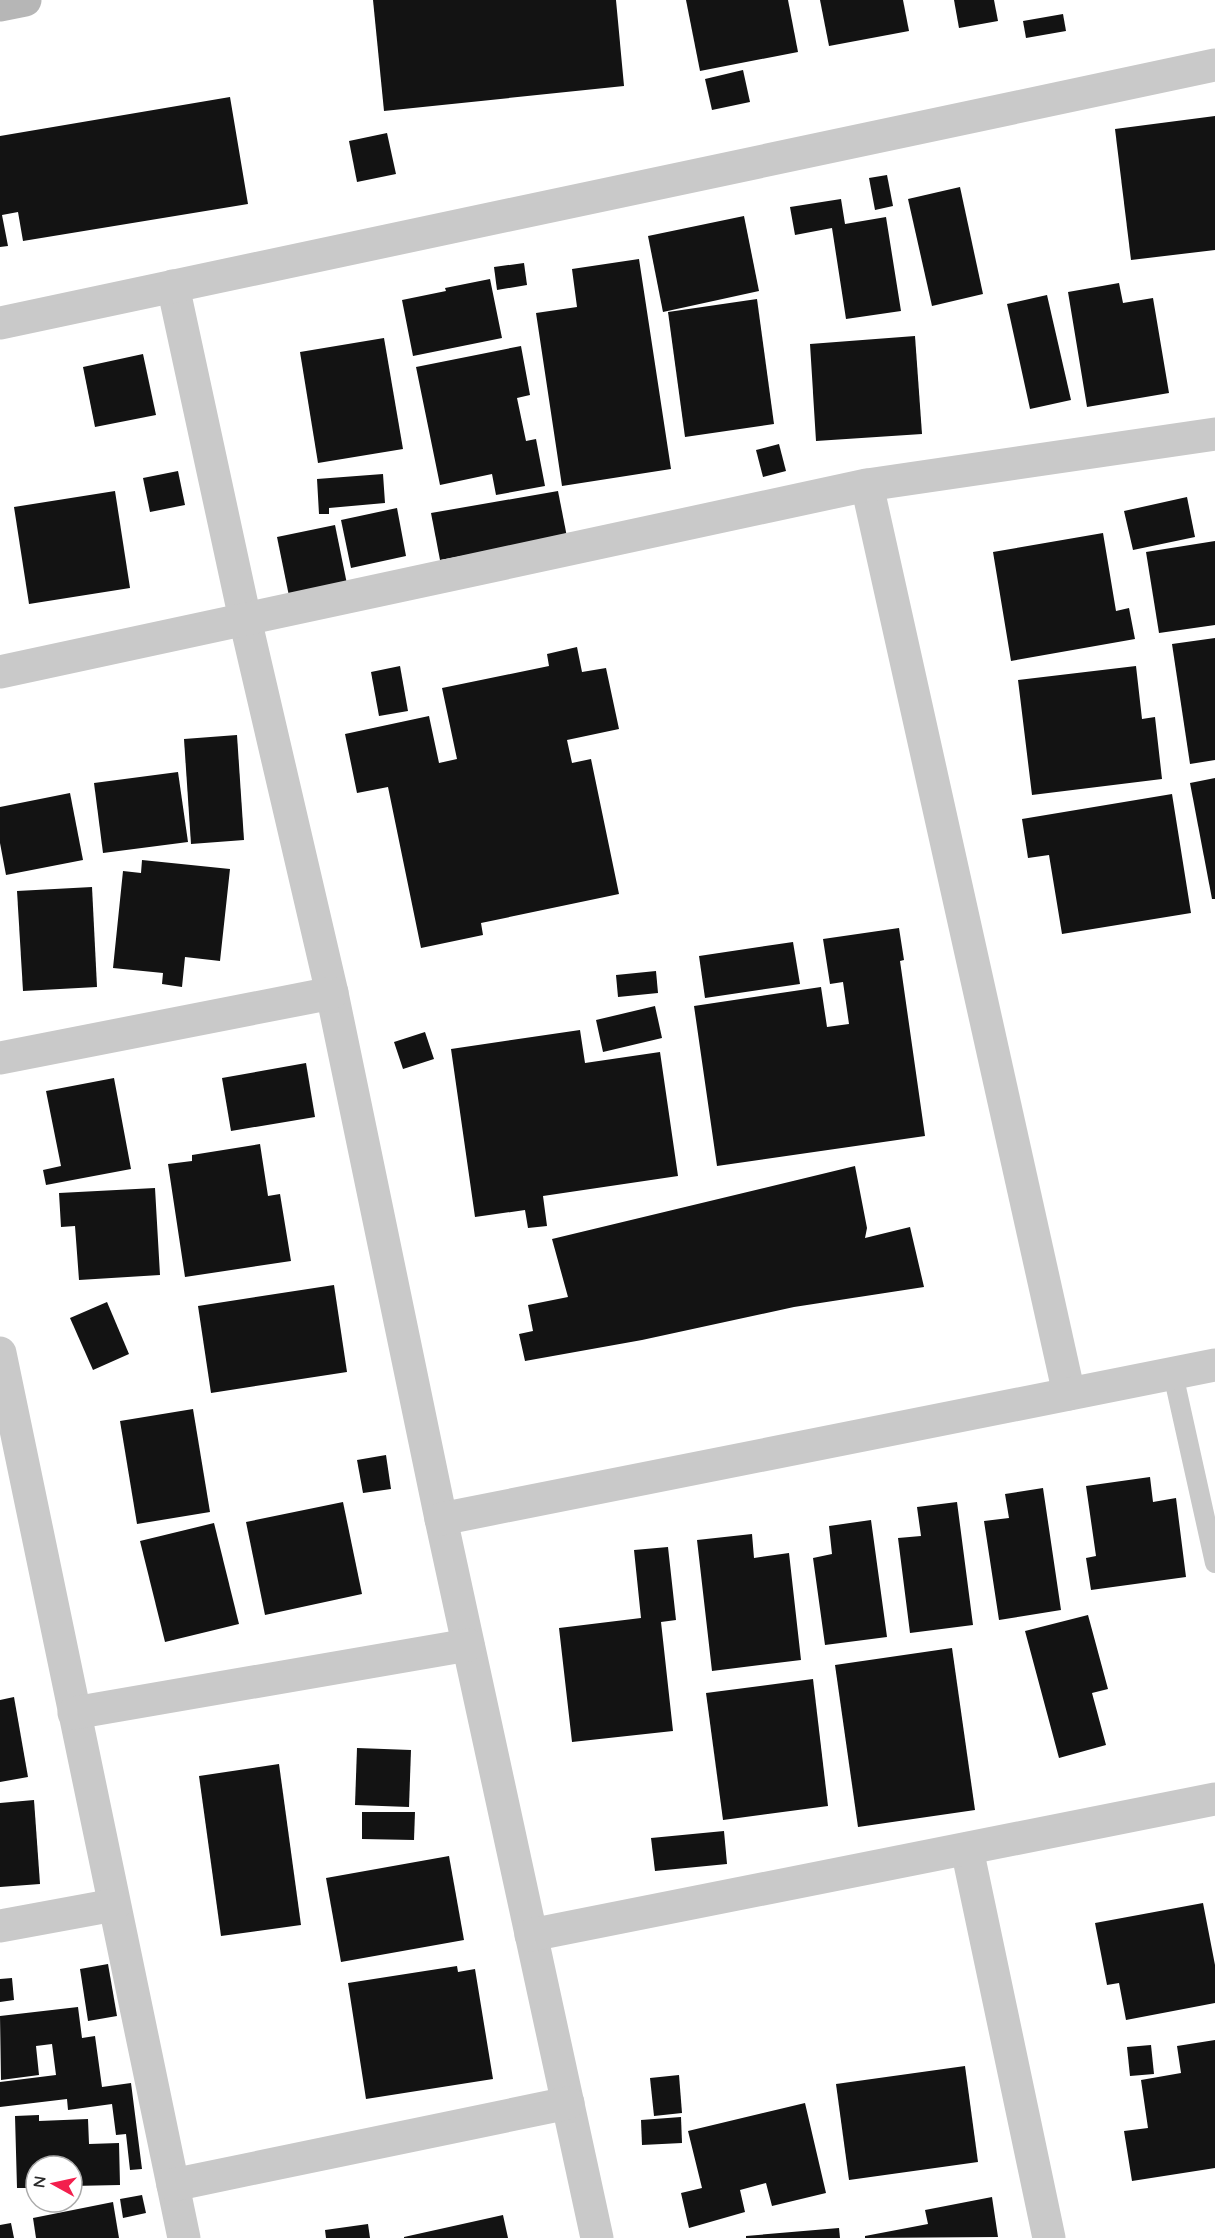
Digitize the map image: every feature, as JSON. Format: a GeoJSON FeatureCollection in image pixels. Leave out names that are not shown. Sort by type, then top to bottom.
{"type":"FeatureCollection","features":[{"type":"Feature","properties":{"kind":"main road"},"geometry":{"type":"LineString","coordinates":[[0,5],[25,0]]}},
{"type":"Feature","properties":{"kind":"street"},"geometry":{"type":"LineString","coordinates":[[0,323],[1215,65]]}},
{"type":"Feature","properties":{"kind":"street"},"geometry":{"type":"LineString","coordinates":[[172,286],[245,619],[332,993],[441,1520],[597,2238]]}},
{"type":"Feature","properties":{"kind":"street"},"geometry":{"type":"LineString","coordinates":[[0,672],[867,485],[1215,434]]}},
{"type":"Feature","properties":{"kind":"street"},"geometry":{"type":"LineString","coordinates":[[867,485],[1070,1394]]}},
{"type":"Feature","properties":{"kind":"street"},"geometry":{"type":"LineString","coordinates":[[0,1058],[332,993]]}},
{"type":"Feature","properties":{"kind":"street"},"geometry":{"type":"LineString","coordinates":[[0,1353],[184,2238]]}},
{"type":"Feature","properties":{"kind":"street"},"geometry":{"type":"LineString","coordinates":[[441,1520],[1215,1365]]}},
{"type":"Feature","properties":{"kind":"street"},"geometry":{"type":"LineString","coordinates":[[74,1713],[468,1646]]}},
{"type":"Feature","properties":{"kind":"street"},"geometry":{"type":"LineString","coordinates":[[531,1935],[1215,1800]]}},
{"type":"Feature","properties":{"kind":"street"},"geometry":{"type":"LineString","coordinates":[[967,1849],[1049,2238]]}},
{"type":"Feature","properties":{"kind":"street"},"geometry":{"type":"LineString","coordinates":[[0,1926],[114,1905]]}},
{"type":"Feature","properties":{"kind":"street"},"geometry":{"type":"LineString","coordinates":[[173,2185],[568,2103]]}},
{"type":"Feature","properties":{"kind":"lane"},"geometry":{"type":"LineString","coordinates":[[1173,1374],[1215,1563]]}},
{"type":"Feature","properties":{"kind":"building"},"geometry":{"type":"Polygon","coordinates":[[[373,0],[616,0],[624,86],[384,111],[373,0]]]}},
{"type":"Feature","properties":{"kind":"building"},"geometry":{"type":"Polygon","coordinates":[[[686,0],[788,0],[798,52],[700,71],[686,0]]]}},
{"type":"Feature","properties":{"kind":"building"},"geometry":{"type":"Polygon","coordinates":[[[820,0],[903,0],[909,31],[829,46],[820,0]]]}},
{"type":"Feature","properties":{"kind":"building"},"geometry":{"type":"Polygon","coordinates":[[[954,0],[994,0],[998,21],[959,28],[954,0]]]}},
{"type":"Feature","properties":{"kind":"building"},"geometry":{"type":"Polygon","coordinates":[[[1063,14],[1066,31],[1026,38],[1023,21],[1063,14]]]}},
{"type":"Feature","properties":{"kind":"building"},"geometry":{"type":"Polygon","coordinates":[[[743,70],[750,102],[712,110],[705,79],[743,70]]]}},
{"type":"Feature","properties":{"kind":"building"},"geometry":{"type":"Polygon","coordinates":[[[230,97],[248,204],[23,241],[18,212],[2,215],[8,246],[0,247],[0,136],[230,97]]]}},
{"type":"Feature","properties":{"kind":"building"},"geometry":{"type":"Polygon","coordinates":[[[1215,116],[1215,250],[1131,260],[1115,129],[1215,116]]]}},
{"type":"Feature","properties":{"kind":"building"},"geometry":{"type":"Polygon","coordinates":[[[387,133],[396,174],[357,182],[349,141],[387,133]]]}},
{"type":"Feature","properties":{"kind":"building"},"geometry":{"type":"Polygon","coordinates":[[[887,175],[893,206],[875,210],[869,178],[887,175]]]}},
{"type":"Feature","properties":{"kind":"building"},"geometry":{"type":"Polygon","coordinates":[[[960,187],[983,294],[932,306],[908,199],[960,187]]]}},
{"type":"Feature","properties":{"kind":"building"},"geometry":{"type":"Polygon","coordinates":[[[841,199],[845,224],[886,217],[901,311],[846,319],[832,228],[795,235],[790,207],[841,199]]]}},
{"type":"Feature","properties":{"kind":"building"},"geometry":{"type":"Polygon","coordinates":[[[744,216],[759,291],[663,312],[648,236],[744,216]]]}},
{"type":"Feature","properties":{"kind":"building"},"geometry":{"type":"Polygon","coordinates":[[[639,259],[671,469],[562,486],[536,313],[577,307],[572,269],[639,259]]]}},
{"type":"Feature","properties":{"kind":"building"},"geometry":{"type":"Polygon","coordinates":[[[524,263],[527,285],[497,290],[494,267],[524,263]]]}},
{"type":"Feature","properties":{"kind":"building"},"geometry":{"type":"Polygon","coordinates":[[[490,279],[502,338],[413,356],[402,300],[490,279]]]}},
{"type":"Feature","properties":{"kind":"building"},"geometry":{"type":"Polygon","coordinates":[[[1119,283],[1123,303],[1153,298],[1169,393],[1087,407],[1068,292],[1119,283]]]}},
{"type":"Feature","properties":{"kind":"building"},"geometry":{"type":"Polygon","coordinates":[[[1047,295],[1071,400],[1030,409],[1007,304],[1047,295]]]}},
{"type":"Feature","properties":{"kind":"building"},"geometry":{"type":"Polygon","coordinates":[[[757,299],[774,424],[685,437],[668,312],[757,299]]]}},
{"type":"Feature","properties":{"kind":"building"},"geometry":{"type":"Polygon","coordinates":[[[915,336],[922,434],[816,441],[810,344],[915,336]]]}},
{"type":"Feature","properties":{"kind":"building"},"geometry":{"type":"Polygon","coordinates":[[[384,338],[403,449],[318,463],[300,352],[384,338]]]}},
{"type":"Feature","properties":{"kind":"building"},"geometry":{"type":"Polygon","coordinates":[[[521,346],[530,395],[517,398],[526,441],[536,439],[545,486],[496,495],[492,474],[440,485],[416,367],[521,346]]]}},
{"type":"Feature","properties":{"kind":"building"},"geometry":{"type":"Polygon","coordinates":[[[143,354],[156,415],[95,427],[83,367],[143,354]]]}},
{"type":"Feature","properties":{"kind":"building"},"geometry":{"type":"Polygon","coordinates":[[[779,444],[786,471],[763,477],[756,450],[779,444]]]}},
{"type":"Feature","properties":{"kind":"building"},"geometry":{"type":"Polygon","coordinates":[[[178,471],[185,505],[150,512],[143,478],[178,471]]]}},
{"type":"Feature","properties":{"kind":"building"},"geometry":{"type":"Polygon","coordinates":[[[383,474],[385,503],[329,508],[329,514],[319,514],[317,479],[383,474]]]}},
{"type":"Feature","properties":{"kind":"building"},"geometry":{"type":"Polygon","coordinates":[[[115,491],[130,588],[29,604],[14,507],[115,491]]]}},
{"type":"Feature","properties":{"kind":"building"},"geometry":{"type":"Polygon","coordinates":[[[558,491],[567,537],[440,560],[431,513],[558,491]]]}},
{"type":"Feature","properties":{"kind":"building"},"geometry":{"type":"Polygon","coordinates":[[[1187,497],[1195,537],[1133,550],[1124,511],[1187,497]]]}},
{"type":"Feature","properties":{"kind":"building"},"geometry":{"type":"Polygon","coordinates":[[[397,508],[406,556],[351,568],[341,520],[397,508]]]}},
{"type":"Feature","properties":{"kind":"building"},"geometry":{"type":"Polygon","coordinates":[[[335,525],[347,584],[289,596],[277,537],[335,525]]]}},
{"type":"Feature","properties":{"kind":"building"},"geometry":{"type":"Polygon","coordinates":[[[1103,533],[1116,611],[1129,608],[1135,639],[1011,661],[993,552],[1103,533]]]}},
{"type":"Feature","properties":{"kind":"building"},"geometry":{"type":"Polygon","coordinates":[[[1215,541],[1215,625],[1159,633],[1146,552],[1215,541]]]}},
{"type":"Feature","properties":{"kind":"building"},"geometry":{"type":"Polygon","coordinates":[[[1215,638],[1215,760],[1190,764],[1172,644],[1215,638]]]}},
{"type":"Feature","properties":{"kind":"building"},"geometry":{"type":"Polygon","coordinates":[[[577,647],[582,672],[606,668],[619,729],[567,740],[572,763],[591,759],[619,894],[481,923],[483,935],[421,948],[388,787],[357,793],[345,734],[429,716],[439,763],[457,759],[442,688],[549,666],[547,654],[577,647]]]}},
{"type":"Feature","properties":{"kind":"building"},"geometry":{"type":"Polygon","coordinates":[[[400,666],[408,711],[379,716],[371,672],[400,666]]]}},
{"type":"Feature","properties":{"kind":"building"},"geometry":{"type":"Polygon","coordinates":[[[1136,666],[1142,719],[1155,717],[1162,779],[1032,795],[1018,680],[1136,666]]]}},
{"type":"Feature","properties":{"kind":"building"},"geometry":{"type":"Polygon","coordinates":[[[237,735],[244,840],[191,844],[184,739],[237,735]]]}},
{"type":"Feature","properties":{"kind":"building"},"geometry":{"type":"Polygon","coordinates":[[[178,772],[188,842],[103,853],[94,783],[178,772]]]}},
{"type":"Feature","properties":{"kind":"building"},"geometry":{"type":"Polygon","coordinates":[[[1215,778],[1215,899],[1212,899],[1190,783],[1215,778]]]}},
{"type":"Feature","properties":{"kind":"building"},"geometry":{"type":"Polygon","coordinates":[[[70,793],[83,860],[6,875],[0,843],[0,807],[70,793]]]}},
{"type":"Feature","properties":{"kind":"building"},"geometry":{"type":"Polygon","coordinates":[[[1172,794],[1191,913],[1062,934],[1049,855],[1028,858],[1022,819],[1172,794]]]}},
{"type":"Feature","properties":{"kind":"building"},"geometry":{"type":"Polygon","coordinates":[[[142,860],[230,869],[220,961],[185,957],[182,987],[162,984],[163,973],[113,968],[123,871],[141,873],[142,860]]]}},
{"type":"Feature","properties":{"kind":"building"},"geometry":{"type":"Polygon","coordinates":[[[92,887],[97,987],[23,991],[17,891],[92,887]]]}},
{"type":"Feature","properties":{"kind":"building"},"geometry":{"type":"Polygon","coordinates":[[[899,928],[904,960],[900,961],[925,1136],[717,1166],[694,1006],[821,987],[827,1027],[849,1024],[843,982],[830,984],[823,939],[899,928]]]}},
{"type":"Feature","properties":{"kind":"building"},"geometry":{"type":"Polygon","coordinates":[[[793,942],[800,984],[705,998],[699,956],[793,942]]]}},
{"type":"Feature","properties":{"kind":"building"},"geometry":{"type":"Polygon","coordinates":[[[656,971],[658,993],[618,997],[616,975],[656,971]]]}},
{"type":"Feature","properties":{"kind":"building"},"geometry":{"type":"Polygon","coordinates":[[[655,1006],[662,1038],[603,1052],[596,1020],[655,1006]]]}},
{"type":"Feature","properties":{"kind":"building"},"geometry":{"type":"Polygon","coordinates":[[[580,1030],[585,1063],[660,1052],[678,1176],[543,1196],[547,1226],[528,1228],[525,1210],[475,1217],[451,1049],[580,1030]]]}},
{"type":"Feature","properties":{"kind":"building"},"geometry":{"type":"Polygon","coordinates":[[[425,1032],[434,1059],[403,1069],[394,1042],[425,1032]]]}},
{"type":"Feature","properties":{"kind":"building"},"geometry":{"type":"Polygon","coordinates":[[[306,1063],[315,1117],[231,1131],[222,1078],[306,1063]]]}},
{"type":"Feature","properties":{"kind":"building"},"geometry":{"type":"Polygon","coordinates":[[[114,1078],[131,1169],[46,1185],[43,1170],[61,1166],[46,1091],[114,1078]]]}},
{"type":"Feature","properties":{"kind":"building"},"geometry":{"type":"Polygon","coordinates":[[[260,1144],[268,1196],[280,1194],[291,1261],[185,1277],[168,1164],[192,1161],[192,1155],[260,1144]]]}},
{"type":"Feature","properties":{"kind":"building"},"geometry":{"type":"Polygon","coordinates":[[[855,1166],[867,1228],[865,1238],[910,1227],[924,1287],[794,1307],[642,1340],[525,1361],[519,1334],[533,1331],[528,1305],[568,1297],[552,1239],[855,1166]]]}},
{"type":"Feature","properties":{"kind":"building"},"geometry":{"type":"Polygon","coordinates":[[[155,1188],[160,1275],[79,1280],[75,1226],[61,1227],[59,1193],[155,1188]]]}},
{"type":"Feature","properties":{"kind":"building"},"geometry":{"type":"Polygon","coordinates":[[[334,1285],[347,1372],[211,1393],[198,1306],[334,1285]]]}},
{"type":"Feature","properties":{"kind":"building"},"geometry":{"type":"Polygon","coordinates":[[[107,1302],[129,1354],[93,1370],[70,1318],[107,1302]]]}},
{"type":"Feature","properties":{"kind":"building"},"geometry":{"type":"Polygon","coordinates":[[[193,1409],[210,1512],[137,1524],[120,1421],[193,1409]]]}},
{"type":"Feature","properties":{"kind":"building"},"geometry":{"type":"Polygon","coordinates":[[[386,1455],[391,1489],[363,1493],[357,1460],[386,1455]]]}},
{"type":"Feature","properties":{"kind":"building"},"geometry":{"type":"Polygon","coordinates":[[[1150,1477],[1153,1502],[1176,1498],[1186,1577],[1091,1590],[1086,1558],[1096,1556],[1086,1486],[1150,1477]]]}},
{"type":"Feature","properties":{"kind":"building"},"geometry":{"type":"Polygon","coordinates":[[[1043,1488],[1061,1610],[999,1620],[984,1521],[1009,1518],[1005,1494],[1043,1488]]]}},
{"type":"Feature","properties":{"kind":"building"},"geometry":{"type":"Polygon","coordinates":[[[343,1502],[362,1594],[265,1615],[246,1522],[343,1502]]]}},
{"type":"Feature","properties":{"kind":"building"},"geometry":{"type":"Polygon","coordinates":[[[957,1502],[973,1625],[910,1633],[898,1538],[921,1536],[917,1507],[957,1502]]]}},
{"type":"Feature","properties":{"kind":"building"},"geometry":{"type":"Polygon","coordinates":[[[871,1520],[887,1637],[825,1645],[813,1558],[832,1554],[829,1526],[871,1520]]]}},
{"type":"Feature","properties":{"kind":"building"},"geometry":{"type":"Polygon","coordinates":[[[214,1523],[239,1624],[165,1642],[140,1541],[214,1523]]]}},
{"type":"Feature","properties":{"kind":"building"},"geometry":{"type":"Polygon","coordinates":[[[752,1534],[754,1558],[789,1553],[801,1660],[712,1671],[697,1540],[752,1534]]]}},
{"type":"Feature","properties":{"kind":"building"},"geometry":{"type":"Polygon","coordinates":[[[668,1547],[676,1620],[661,1622],[673,1731],[572,1742],[559,1628],[641,1618],[634,1550],[668,1547]]]}},
{"type":"Feature","properties":{"kind":"building"},"geometry":{"type":"Polygon","coordinates":[[[1088,1615],[1108,1689],[1092,1693],[1106,1745],[1059,1758],[1025,1631],[1088,1615]]]}},
{"type":"Feature","properties":{"kind":"building"},"geometry":{"type":"Polygon","coordinates":[[[952,1648],[975,1810],[858,1827],[835,1665],[952,1648]]]}},
{"type":"Feature","properties":{"kind":"building"},"geometry":{"type":"Polygon","coordinates":[[[813,1679],[828,1806],[723,1820],[706,1693],[813,1679]]]}},
{"type":"Feature","properties":{"kind":"building"},"geometry":{"type":"Polygon","coordinates":[[[14,1697],[28,1777],[0,1782],[0,1700],[14,1697]]]}},
{"type":"Feature","properties":{"kind":"building"},"geometry":{"type":"Polygon","coordinates":[[[357,1748],[411,1750],[409,1807],[355,1805],[357,1748]]]}},
{"type":"Feature","properties":{"kind":"building"},"geometry":{"type":"Polygon","coordinates":[[[279,1764],[301,1925],[221,1936],[199,1776],[279,1764]]]}},
{"type":"Feature","properties":{"kind":"building"},"geometry":{"type":"Polygon","coordinates":[[[34,1800],[40,1884],[0,1887],[0,1803],[34,1800]]]}},
{"type":"Feature","properties":{"kind":"building"},"geometry":{"type":"Polygon","coordinates":[[[362,1812],[415,1812],[414,1840],[362,1839],[362,1812]]]}},
{"type":"Feature","properties":{"kind":"building"},"geometry":{"type":"Polygon","coordinates":[[[724,1831],[727,1864],[655,1871],[651,1838],[724,1831]]]}},
{"type":"Feature","properties":{"kind":"building"},"geometry":{"type":"Polygon","coordinates":[[[449,1856],[464,1940],[341,1962],[326,1878],[449,1856]]]}},
{"type":"Feature","properties":{"kind":"building"},"geometry":{"type":"Polygon","coordinates":[[[1203,1903],[1215,1965],[1215,2003],[1126,2020],[1119,1983],[1107,1985],[1095,1923],[1203,1903]]]}},
{"type":"Feature","properties":{"kind":"building"},"geometry":{"type":"Polygon","coordinates":[[[108,1964],[117,2016],[88,2021],[80,1969],[108,1964]]]}},
{"type":"Feature","properties":{"kind":"building"},"geometry":{"type":"Polygon","coordinates":[[[457,1966],[458,1972],[475,1969],[493,2079],[366,2099],[348,1983],[457,1966]]]}},
{"type":"Feature","properties":{"kind":"building"},"geometry":{"type":"Polygon","coordinates":[[[12,1978],[14,2000],[0,2002],[0,1979],[12,1978]]]}},
{"type":"Feature","properties":{"kind":"building"},"geometry":{"type":"Polygon","coordinates":[[[78,2007],[82,2038],[95,2036],[102,2087],[131,2083],[142,2169],[130,2170],[126,2134],[116,2135],[112,2104],[68,2110],[67,2099],[0,2107],[0,2082],[56,2075],[52,2044],[36,2046],[39,2075],[1,2080],[0,2016],[78,2007]]]}},
{"type":"Feature","properties":{"kind":"building"},"geometry":{"type":"Polygon","coordinates":[[[1215,2040],[1215,2168],[1132,2181],[1124,2131],[1148,2128],[1141,2080],[1181,2073],[1177,2046],[1215,2040]]]}},
{"type":"Feature","properties":{"kind":"building"},"geometry":{"type":"Polygon","coordinates":[[[1151,2045],[1154,2074],[1130,2076],[1127,2047],[1151,2045]]]}},
{"type":"Feature","properties":{"kind":"building"},"geometry":{"type":"Polygon","coordinates":[[[965,2066],[978,2162],[849,2180],[836,2084],[965,2066]]]}},
{"type":"Feature","properties":{"kind":"building"},"geometry":{"type":"Polygon","coordinates":[[[679,2075],[682,2113],[654,2116],[650,2078],[679,2075]]]}},
{"type":"Feature","properties":{"kind":"building"},"geometry":{"type":"Polygon","coordinates":[[[805,2103],[826,2193],[772,2206],[766,2183],[740,2190],[745,2212],[689,2228],[681,2193],[702,2188],[688,2131],[805,2103]]]}},
{"type":"Feature","properties":{"kind":"building"},"geometry":{"type":"Polygon","coordinates":[[[39,2115],[39,2121],[88,2119],[89,2144],[119,2143],[120,2185],[84,2186],[84,2154],[24,2154],[24,2188],[17,2188],[15,2116],[39,2115]]]}},
{"type":"Feature","properties":{"kind":"building"},"geometry":{"type":"Polygon","coordinates":[[[681,2117],[682,2143],[642,2145],[641,2120],[681,2117]]]}},
{"type":"Feature","properties":{"kind":"building"},"geometry":{"type":"Polygon","coordinates":[[[142,2195],[146,2213],[123,2218],[120,2199],[142,2195]]]}},
{"type":"Feature","properties":{"kind":"building"},"geometry":{"type":"Polygon","coordinates":[[[992,2197],[998,2237],[865,2238],[865,2236],[928,2224],[925,2210],[992,2197]]]}},
{"type":"Feature","properties":{"kind":"building"},"geometry":{"type":"Polygon","coordinates":[[[113,2202],[119,2238],[36,2238],[33,2218],[53,2214],[84,2214],[84,2208],[113,2202]]]}},
{"type":"Feature","properties":{"kind":"building"},"geometry":{"type":"Polygon","coordinates":[[[503,2215],[508,2238],[404,2238],[404,2237],[503,2215]]]}},
{"type":"Feature","properties":{"kind":"building"},"geometry":{"type":"Polygon","coordinates":[[[11,2223],[14,2238],[0,2238],[0,2225],[11,2223]]]}},
{"type":"Feature","properties":{"kind":"building"},"geometry":{"type":"Polygon","coordinates":[[[368,2224],[370,2238],[326,2238],[325,2230],[368,2224]]]}},
{"type":"Feature","properties":{"kind":"building"},"geometry":{"type":"Polygon","coordinates":[[[839,2228],[840,2238],[746,2238],[746,2236],[839,2228]]]}}]}
